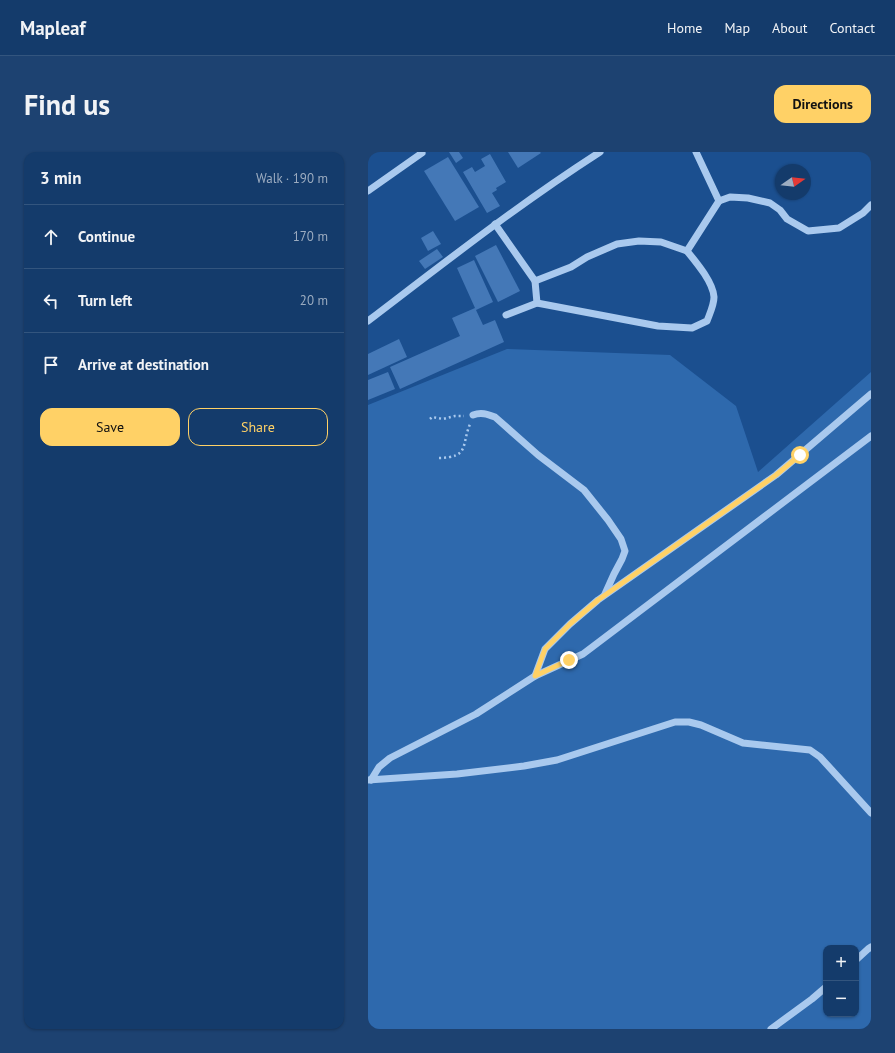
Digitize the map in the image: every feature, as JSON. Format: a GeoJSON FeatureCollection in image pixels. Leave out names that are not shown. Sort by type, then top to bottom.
{"type":"FeatureCollection","features":[{"type":"Feature","properties":{"kind":"lane"},"geometry":{"type":"LineString","coordinates":[[368,321],[559,178],[600,152]]}},
{"type":"Feature","properties":{"kind":"lane"},"geometry":{"type":"LineString","coordinates":[[696,152],[719,201]]}},
{"type":"Feature","properties":{"kind":"lane"},"geometry":{"type":"LineString","coordinates":[[368,191],[422,153]]}},
{"type":"Feature","properties":{"kind":"lane"},"geometry":{"type":"LineString","coordinates":[[687,251],[719,201],[730,197],[748,198],[770,203],[780,210],[787,219],[808,231],[839,228],[863,213],[871,205]]}},
{"type":"Feature","properties":{"kind":"lane"},"geometry":{"type":"LineString","coordinates":[[496,224],[535,281],[537,303]]}},
{"type":"Feature","properties":{"kind":"lane"},"geometry":{"type":"LineString","coordinates":[[506,315],[537,303],[658,326],[692,328],[707,321],[712,309],[714,296],[708,281],[687,251],[661,242],[639,241],[617,244],[587,257],[571,267],[535,281]]}},
{"type":"Feature","properties":{"kind":"lane"},"geometry":{"type":"LineString","coordinates":[[535,676],[545,649],[570,624],[605,594],[776,475],[871,394]]}},
{"type":"Feature","properties":{"kind":"lane"},"geometry":{"type":"LineString","coordinates":[[473,416],[478,413],[486,413],[495,417],[538,455],[584,490],[608,520],[620,539],[624,552],[605,594]]}},
{"type":"Feature","properties":{"kind":"lane"},"geometry":{"type":"LineString","coordinates":[[369,780],[379,767],[390,758],[476,714],[535,676],[583,654],[871,436]]}},
{"type":"Feature","properties":{"kind":"lane"},"geometry":{"type":"LineString","coordinates":[[369,780],[458,774],[524,766],[557,760],[675,722],[689,722],[701,725],[743,743],[810,750],[820,757],[871,813]]}},
{"type":"Feature","properties":{"kind":"lane"},"geometry":{"type":"LineString","coordinates":[[859,957],[871,947]]}},
{"type":"Feature","properties":{"kind":"lane"},"geometry":{"type":"LineString","coordinates":[[771,1029],[823,990]]}},
{"type":"Feature","properties":{"kind":"path"},"geometry":{"type":"LineString","coordinates":[[430,419],[432,417],[443,419],[455,416],[473,416],[473,420],[470,424],[460,454],[454,457],[439,458]]}},
{"type":"Feature","properties":{"kind":"shaded area"},"geometry":{"type":"Polygon","coordinates":[[[507,349],[670,355],[736,406],[758,472],[871,372],[871,1029],[368,1029],[368,405],[507,349]]]}},
{"type":"Feature","properties":{"kind":"building"},"geometry":{"type":"Polygon","coordinates":[[[449,152],[459,152],[463,158],[456,163],[449,152]]]}},
{"type":"Feature","properties":{"kind":"building"},"geometry":{"type":"Polygon","coordinates":[[[508,152],[540,152],[541,153],[518,168],[508,152]]]}},
{"type":"Feature","properties":{"kind":"building"},"geometry":{"type":"Polygon","coordinates":[[[490,154],[506,182],[496,188],[497,190],[492,193],[500,206],[487,213],[463,172],[472,167],[475,172],[485,166],[481,159],[490,154]]]}},
{"type":"Feature","properties":{"kind":"building"},"geometry":{"type":"Polygon","coordinates":[[[448,157],[479,207],[455,221],[424,171],[448,157]]]}},
{"type":"Feature","properties":{"kind":"building"},"geometry":{"type":"Polygon","coordinates":[[[433,231],[441,244],[428,251],[421,238],[433,231]]]}},
{"type":"Feature","properties":{"kind":"building"},"geometry":{"type":"Polygon","coordinates":[[[496,245],[520,291],[498,302],[475,256],[496,245]]]}},
{"type":"Feature","properties":{"kind":"building"},"geometry":{"type":"Polygon","coordinates":[[[437,249],[443,257],[425,269],[419,261],[437,249]]]}},
{"type":"Feature","properties":{"kind":"building"},"geometry":{"type":"Polygon","coordinates":[[[474,260],[493,302],[476,310],[483,325],[495,320],[504,342],[400,389],[390,367],[460,336],[452,318],[475,308],[457,268],[474,260]]]}},
{"type":"Feature","properties":{"kind":"building"},"geometry":{"type":"Polygon","coordinates":[[[399,339],[407,357],[368,375],[368,354],[399,339]]]}},
{"type":"Feature","properties":{"kind":"building"},"geometry":{"type":"Polygon","coordinates":[[[388,372],[395,389],[368,400],[368,380],[388,372]]]}},
{"type":"Feature","properties":{"kind":"route"},"geometry":{"type":"LineString","coordinates":[[569,660],[535,676],[545,649],[570,624],[598,600],[776,475],[800,455]]}}]}
